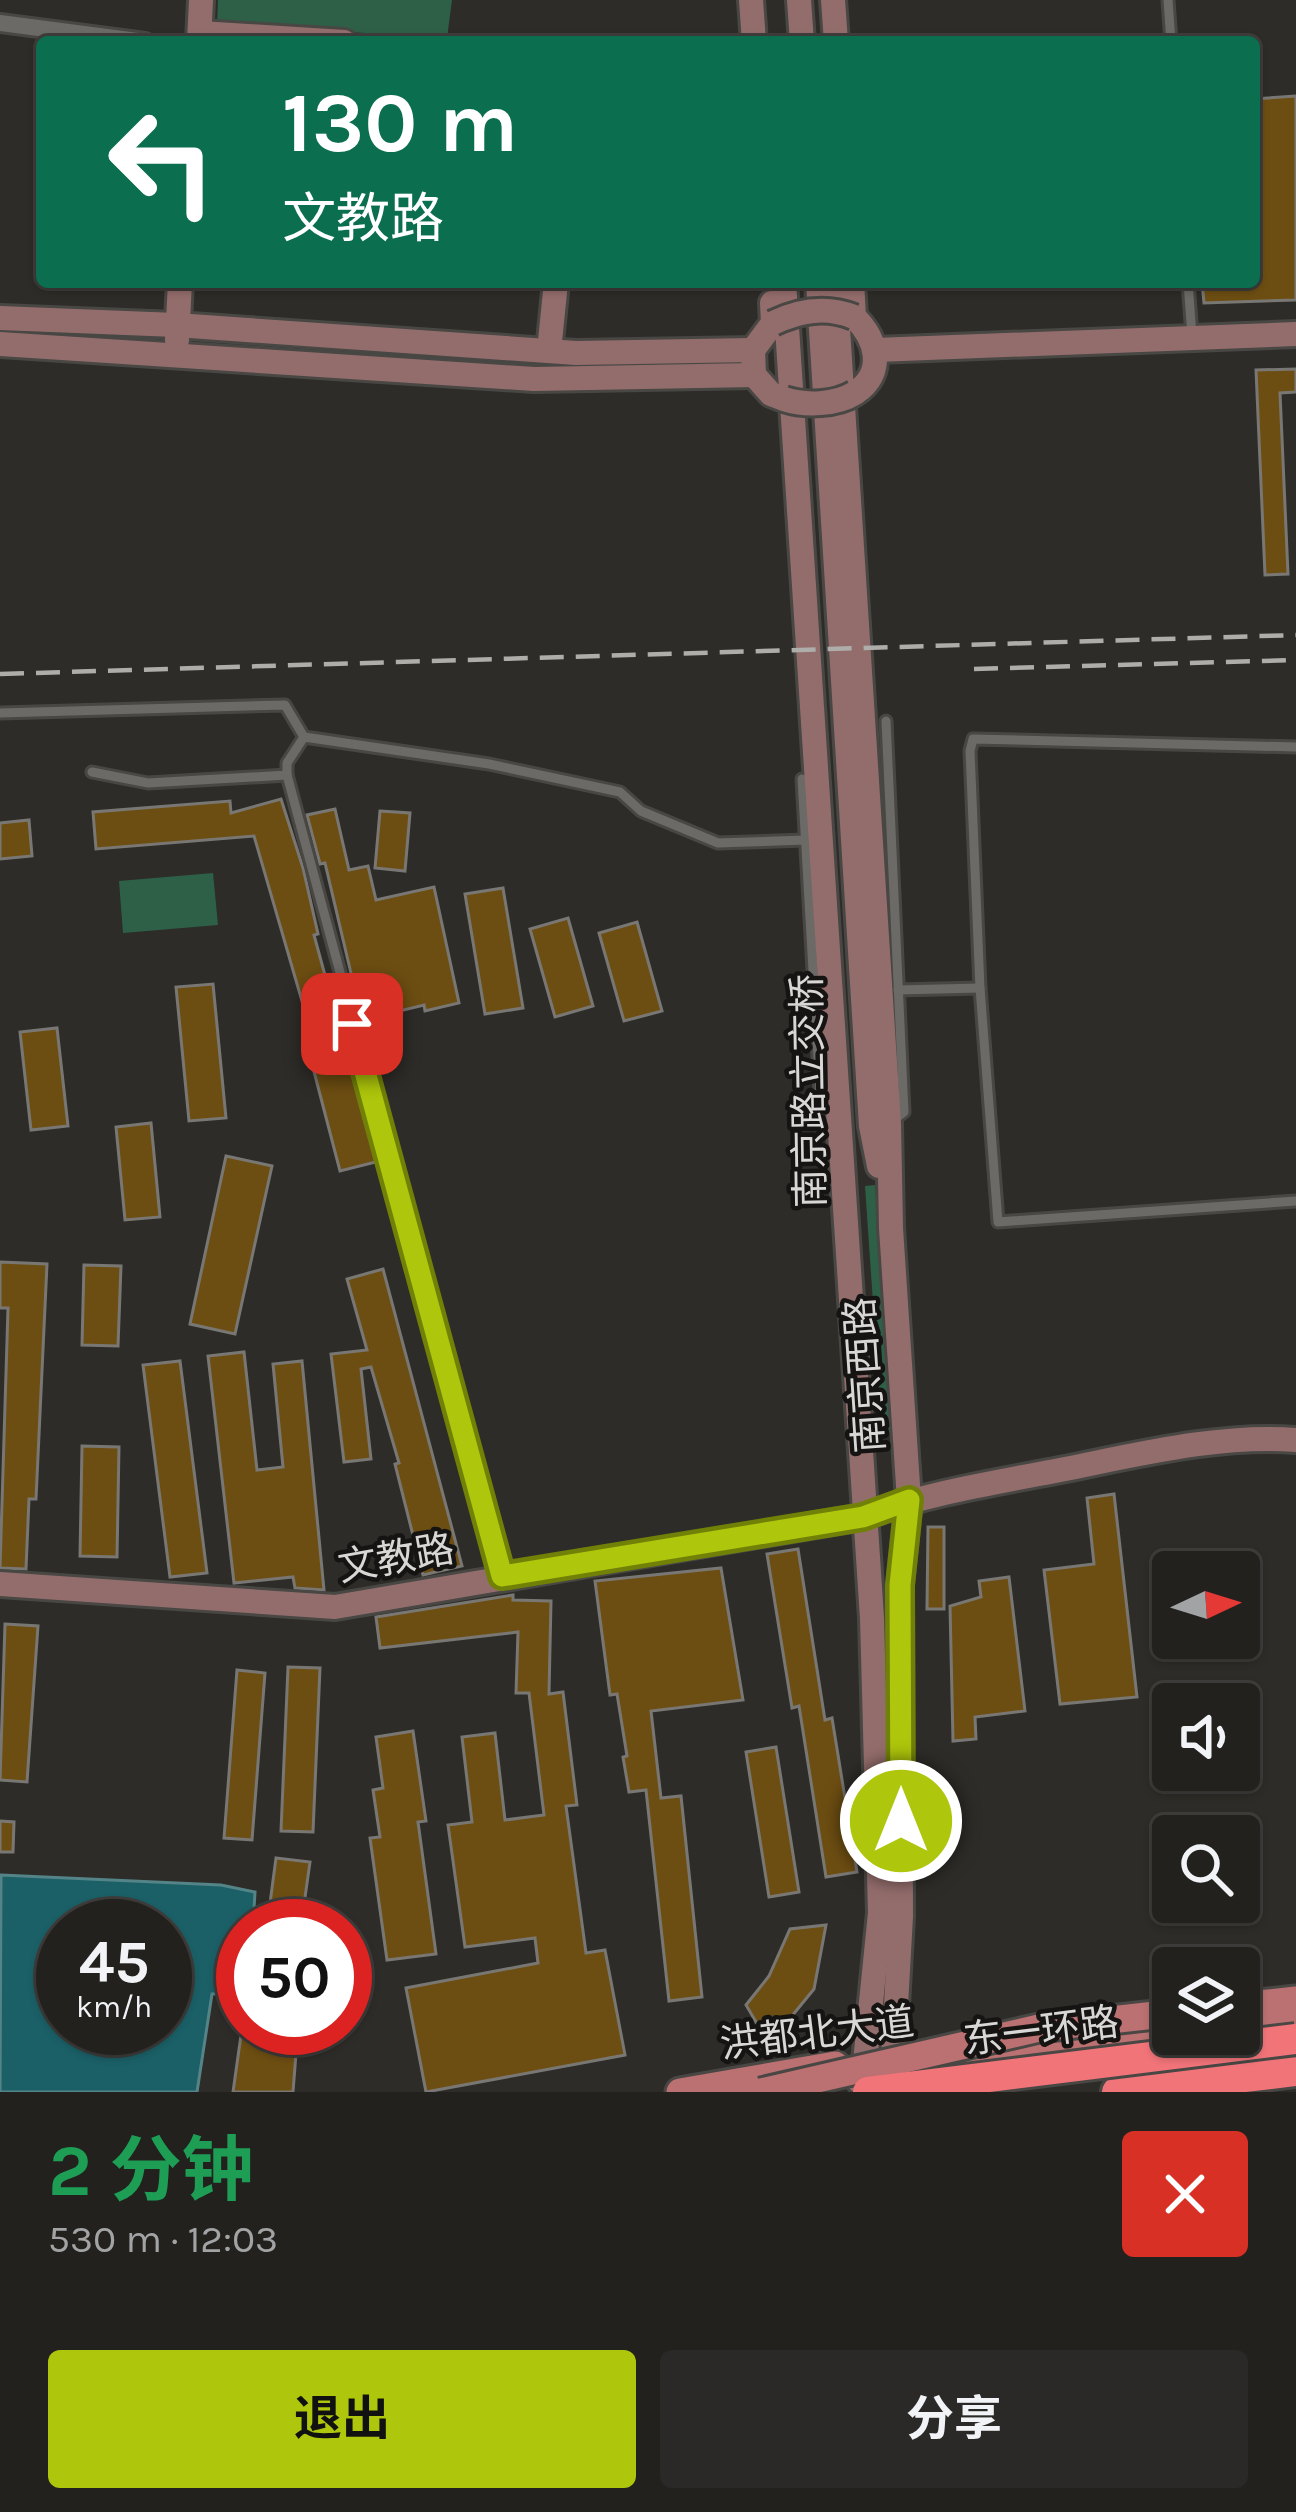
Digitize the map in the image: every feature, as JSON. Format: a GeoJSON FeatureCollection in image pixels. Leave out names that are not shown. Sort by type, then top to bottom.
{"type":"FeatureCollection","features":[{"type":"Feature","properties":{"kind":"highway","name":"东一环路"},"geometry":{"type":"LineString","coordinates":[[875,2071],[1296,2039]]}},
{"type":"Feature","properties":{"kind":"highway","name":"东一环路"},"geometry":{"type":"LineString","coordinates":[[1117,2092],[1296,2071]]}},
{"type":"Feature","properties":{"kind":"main road"},"geometry":{"type":"LineString","coordinates":[[199,36],[201,0]]}},
{"type":"Feature","properties":{"kind":"main road"},"geometry":{"type":"LineString","coordinates":[[751,0],[754,36]]}},
{"type":"Feature","properties":{"kind":"main road"},"geometry":{"type":"LineString","coordinates":[[766,0],[769,36]]}},
{"type":"Feature","properties":{"kind":"main road"},"geometry":{"type":"LineString","coordinates":[[783,0],[785,36]]}},
{"type":"Feature","properties":{"kind":"main road"},"geometry":{"type":"LineString","coordinates":[[799,0],[802,36]]}},
{"type":"Feature","properties":{"kind":"main road"},"geometry":{"type":"LineString","coordinates":[[817,0],[820,36]]}},
{"type":"Feature","properties":{"kind":"main road"},"geometry":{"type":"LineString","coordinates":[[833,0],[836,36]]}},
{"type":"Feature","properties":{"kind":"main road"},"geometry":{"type":"LineString","coordinates":[[177,354],[179,288]]}},
{"type":"Feature","properties":{"kind":"main road"},"geometry":{"type":"LineString","coordinates":[[549,351],[555,288]]}},
{"type":"Feature","properties":{"kind":"main road"},"geometry":{"type":"LineString","coordinates":[[754,363],[773,322],[770,288]]}},
{"type":"Feature","properties":{"kind":"main road","name":"南京路立交桥"},"geometry":{"type":"LineString","coordinates":[[784,288],[848,1234]]}},
{"type":"Feature","properties":{"kind":"main road","name":"南京路立交桥"},"geometry":{"type":"LineString","coordinates":[[800,288],[853,1131],[848,1234]]}},
{"type":"Feature","properties":{"kind":"main road","name":"南京路立交桥"},"geometry":{"type":"LineString","coordinates":[[818,288],[871,1126],[891,1228]]}},
{"type":"Feature","properties":{"kind":"main road","name":"南京路立交桥"},"geometry":{"type":"LineString","coordinates":[[835,288],[890,1124],[891,1228]]}},
{"type":"Feature","properties":{"kind":"main road"},"geometry":{"type":"LineString","coordinates":[[852,288],[854,317]]}},
{"type":"Feature","properties":{"kind":"main road"},"geometry":{"type":"LineString","coordinates":[[754,363],[771,394],[796,403],[842,401],[873,374],[876,350],[871,333],[854,317],[836,310],[796,312],[773,322]]}},
{"type":"Feature","properties":{"kind":"main road"},"geometry":{"type":"LineString","coordinates":[[0,318],[754,363]]}},
{"type":"Feature","properties":{"kind":"main road"},"geometry":{"type":"LineString","coordinates":[[876,350],[1296,334]]}},
{"type":"Feature","properties":{"kind":"main road"},"geometry":{"type":"LineString","coordinates":[[0,344],[534,379],[754,363]]}},
{"type":"Feature","properties":{"kind":"main road","name":"南京西路"},"geometry":{"type":"LineString","coordinates":[[854,2092],[875,2071],[901,1916],[900,1585],[909,1500],[891,1228]]}},
{"type":"Feature","properties":{"kind":"main road","name":"南京西路"},"geometry":{"type":"LineString","coordinates":[[848,1234],[872,1618],[880,1913],[875,2071],[884,2092]]}},
{"type":"Feature","properties":{"kind":"main road","name":"文教路"},"geometry":{"type":"LineString","coordinates":[[0,1584],[335,1607],[863,1517],[909,1500],[1129,1457],[1262,1438],[1296,1440]]}},
{"type":"Feature","properties":{"kind":"main road"},"geometry":{"type":"LineString","coordinates":[[1260,2004],[1296,2000]]}},
{"type":"Feature","properties":{"kind":"main road"},"geometry":{"type":"LineString","coordinates":[[761,2092],[1039,2028],[1152,2015]]}},
{"type":"Feature","properties":{"kind":"main road"},"geometry":{"type":"LineString","coordinates":[[1260,2026],[1296,2022]]}},
{"type":"Feature","properties":{"kind":"main road","name":"洪都北大道"},"geometry":{"type":"LineString","coordinates":[[680,2092],[792,2070],[875,2071],[1152,2037]]}},
{"type":"Feature","properties":{"kind":"street"},"geometry":{"type":"LineString","coordinates":[[0,23],[99,36]]}},
{"type":"Feature","properties":{"kind":"lane"},"geometry":{"type":"LineString","coordinates":[[1168,0],[1171,36]]}},
{"type":"Feature","properties":{"kind":"lane"},"geometry":{"type":"LineString","coordinates":[[1188,288],[1192,336]]}},
{"type":"Feature","properties":{"kind":"lane"},"geometry":{"type":"LineString","coordinates":[[0,713],[285,705],[304,736],[490,764],[620,792],[641,811],[718,843],[806,840]]}},
{"type":"Feature","properties":{"kind":"lane"},"geometry":{"type":"LineString","coordinates":[[886,722],[904,1112],[890,1124]]}},
{"type":"Feature","properties":{"kind":"lane"},"geometry":{"type":"LineString","coordinates":[[304,736],[287,763],[287,775],[502,1576]]}},
{"type":"Feature","properties":{"kind":"lane"},"geometry":{"type":"LineString","coordinates":[[1296,747],[973,739],[980,988],[998,1222],[1296,1202]]}},
{"type":"Feature","properties":{"kind":"lane"},"geometry":{"type":"LineString","coordinates":[[92,772],[148,783],[287,775]]}},
{"type":"Feature","properties":{"kind":"lane"},"geometry":{"type":"LineString","coordinates":[[802,779],[821,1109],[838,1128]]}},
{"type":"Feature","properties":{"kind":"lane"},"geometry":{"type":"LineString","coordinates":[[898,990],[980,988]]}},
{"type":"Feature","properties":{"kind":"green space"},"geometry":{"type":"Polygon","coordinates":[[[218,0],[452,0],[447,36],[217,24],[218,0]]]}},
{"type":"Feature","properties":{"kind":"green space"},"geometry":{"type":"Polygon","coordinates":[[[213,873],[218,925],[123,933],[119,881],[213,873]]]}},
{"type":"Feature","properties":{"kind":"green space"},"geometry":{"type":"Polygon","coordinates":[[[875,1185],[894,1432],[882,1433],[865,1186],[875,1185]]]}},
{"type":"Feature","properties":{"kind":"water"},"geometry":{"type":"Polygon","coordinates":[[[1,1875],[221,1885],[255,1892],[255,1899],[216,1899],[216,1994],[212,1994],[197,2092],[0,2092],[1,1875]]]}},
{"type":"Feature","properties":{"kind":"building"},"geometry":{"type":"Polygon","coordinates":[[[1296,96],[1296,300],[1204,303],[1203,288],[1260,288],[1260,99],[1296,96]]]}},
{"type":"Feature","properties":{"kind":"building"},"geometry":{"type":"Polygon","coordinates":[[[1296,369],[1296,392],[1280,393],[1288,574],[1265,575],[1256,370],[1296,369]]]}},
{"type":"Feature","properties":{"kind":"building"},"geometry":{"type":"Polygon","coordinates":[[[281,799],[303,868],[318,934],[314,935],[376,1162],[340,1171],[306,1041],[313,1039],[254,836],[96,849],[93,812],[230,801],[231,813],[281,799]]]}},
{"type":"Feature","properties":{"kind":"building"},"geometry":{"type":"Polygon","coordinates":[[[335,809],[349,870],[368,866],[376,900],[434,887],[459,1003],[425,1011],[424,1005],[362,1020],[325,863],[320,864],[307,815],[335,809]]]}},
{"type":"Feature","properties":{"kind":"building"},"geometry":{"type":"Polygon","coordinates":[[[380,811],[410,813],[405,871],[375,868],[380,811]]]}},
{"type":"Feature","properties":{"kind":"building"},"geometry":{"type":"Polygon","coordinates":[[[29,820],[32,856],[0,859],[0,823],[29,820]]]}},
{"type":"Feature","properties":{"kind":"building"},"geometry":{"type":"Polygon","coordinates":[[[503,888],[523,1008],[485,1014],[465,894],[503,888]]]}},
{"type":"Feature","properties":{"kind":"building"},"geometry":{"type":"Polygon","coordinates":[[[568,918],[593,1006],[555,1017],[530,929],[568,918]]]}},
{"type":"Feature","properties":{"kind":"building"},"geometry":{"type":"Polygon","coordinates":[[[637,922],[662,1011],[624,1021],[599,933],[637,922]]]}},
{"type":"Feature","properties":{"kind":"building"},"geometry":{"type":"Polygon","coordinates":[[[213,984],[226,1118],[189,1121],[176,987],[213,984]]]}},
{"type":"Feature","properties":{"kind":"building"},"geometry":{"type":"Polygon","coordinates":[[[57,1028],[68,1126],[31,1130],[20,1032],[57,1028]]]}},
{"type":"Feature","properties":{"kind":"building"},"geometry":{"type":"Polygon","coordinates":[[[151,1123],[160,1217],[125,1220],[116,1127],[151,1123]]]}},
{"type":"Feature","properties":{"kind":"building"},"geometry":{"type":"Polygon","coordinates":[[[226,1156],[272,1166],[235,1334],[190,1324],[226,1156]]]}},
{"type":"Feature","properties":{"kind":"building"},"geometry":{"type":"Polygon","coordinates":[[[0,1262],[47,1264],[36,1499],[29,1499],[26,1569],[0,1568],[8,1308],[0,1308],[0,1262]]]}},
{"type":"Feature","properties":{"kind":"building"},"geometry":{"type":"Polygon","coordinates":[[[84,1265],[121,1266],[118,1346],[82,1345],[84,1265]]]}},
{"type":"Feature","properties":{"kind":"building"},"geometry":{"type":"Polygon","coordinates":[[[383,1269],[462,1566],[423,1575],[395,1464],[399,1463],[371,1367],[361,1369],[371,1459],[344,1462],[331,1354],[367,1350],[347,1279],[383,1269]]]}},
{"type":"Feature","properties":{"kind":"building"},"geometry":{"type":"Polygon","coordinates":[[[244,1352],[257,1470],[283,1467],[273,1364],[302,1361],[324,1590],[295,1588],[293,1577],[234,1583],[208,1356],[244,1352]]]}},
{"type":"Feature","properties":{"kind":"building"},"geometry":{"type":"Polygon","coordinates":[[[180,1361],[207,1573],[170,1577],[143,1365],[180,1361]]]}},
{"type":"Feature","properties":{"kind":"building"},"geometry":{"type":"Polygon","coordinates":[[[82,1446],[119,1447],[117,1557],[80,1556],[82,1446]]]}},
{"type":"Feature","properties":{"kind":"building"},"geometry":{"type":"Polygon","coordinates":[[[1114,1494],[1137,1697],[1060,1704],[1044,1570],[1094,1564],[1087,1498],[1114,1494]]]}},
{"type":"Feature","properties":{"kind":"building"},"geometry":{"type":"Polygon","coordinates":[[[928,1527],[944,1527],[944,1609],[927,1609],[928,1527]]]}},
{"type":"Feature","properties":{"kind":"building"},"geometry":{"type":"Polygon","coordinates":[[[798,1549],[825,1720],[832,1718],[857,1872],[826,1877],[799,1706],[792,1708],[767,1554],[798,1549]]]}},
{"type":"Feature","properties":{"kind":"building"},"geometry":{"type":"Polygon","coordinates":[[[721,1568],[743,1700],[651,1711],[661,1798],[681,1796],[702,1997],[669,2001],[646,1790],[629,1792],[623,1757],[627,1756],[617,1694],[610,1695],[595,1581],[721,1568]]]}},
{"type":"Feature","properties":{"kind":"building"},"geometry":{"type":"Polygon","coordinates":[[[1009,1577],[1025,1711],[975,1717],[976,1739],[953,1741],[950,1606],[981,1597],[979,1581],[1009,1577]]]}},
{"type":"Feature","properties":{"kind":"building"},"geometry":{"type":"Polygon","coordinates":[[[513,1595],[513,1600],[551,1601],[549,1694],[563,1692],[577,1805],[566,1806],[586,1953],[605,1950],[625,2055],[426,2092],[406,1988],[538,1963],[535,1938],[465,1947],[448,1825],[472,1822],[462,1737],[495,1733],[505,1820],[544,1815],[529,1693],[516,1693],[518,1632],[380,1648],[376,1617],[513,1595]]]}},
{"type":"Feature","properties":{"kind":"building"},"geometry":{"type":"Polygon","coordinates":[[[5,1624],[38,1626],[27,1782],[0,1780],[5,1624]]]}},
{"type":"Feature","properties":{"kind":"building"},"geometry":{"type":"Polygon","coordinates":[[[288,1667],[320,1668],[313,1832],[281,1831],[288,1667]]]}},
{"type":"Feature","properties":{"kind":"building"},"geometry":{"type":"Polygon","coordinates":[[[237,1670],[265,1673],[252,1840],[224,1838],[237,1670]]]}},
{"type":"Feature","properties":{"kind":"building"},"geometry":{"type":"Polygon","coordinates":[[[413,1731],[426,1821],[418,1822],[436,1954],[387,1960],[370,1838],[380,1837],[373,1790],[383,1788],[376,1737],[413,1731]]]}},
{"type":"Feature","properties":{"kind":"building"},"geometry":{"type":"Polygon","coordinates":[[[776,1747],[799,1892],[769,1897],[746,1752],[776,1747]]]}},
{"type":"Feature","properties":{"kind":"building"},"geometry":{"type":"Polygon","coordinates":[[[0,1821],[14,1822],[13,1852],[0,1852],[0,1821]]]}},
{"type":"Feature","properties":{"kind":"building"},"geometry":{"type":"Polygon","coordinates":[[[276,1858],[310,1862],[305,1899],[271,1899],[276,1858]]]}},
{"type":"Feature","properties":{"kind":"building"},"geometry":{"type":"Polygon","coordinates":[[[826,1925],[814,1989],[769,2044],[746,2005],[769,1976],[790,1929],[826,1925]]]}},
{"type":"Feature","properties":{"kind":"building"},"geometry":{"type":"Polygon","coordinates":[[[238,2055],[296,2055],[293,2092],[233,2092],[238,2055]]]}},
{"type":"Feature","properties":{"kind":"railway"},"geometry":{"type":"LineString","coordinates":[[0,674],[1296,635]]}},
{"type":"Feature","properties":{"kind":"railway"},"geometry":{"type":"LineString","coordinates":[[974,669],[1296,660]]}},
{"type":"Feature","properties":{"kind":"route"},"geometry":{"type":"LineString","coordinates":[[352,1024],[502,1576],[863,1517],[909,1500],[900,1585],[901,1821]]}}]}
